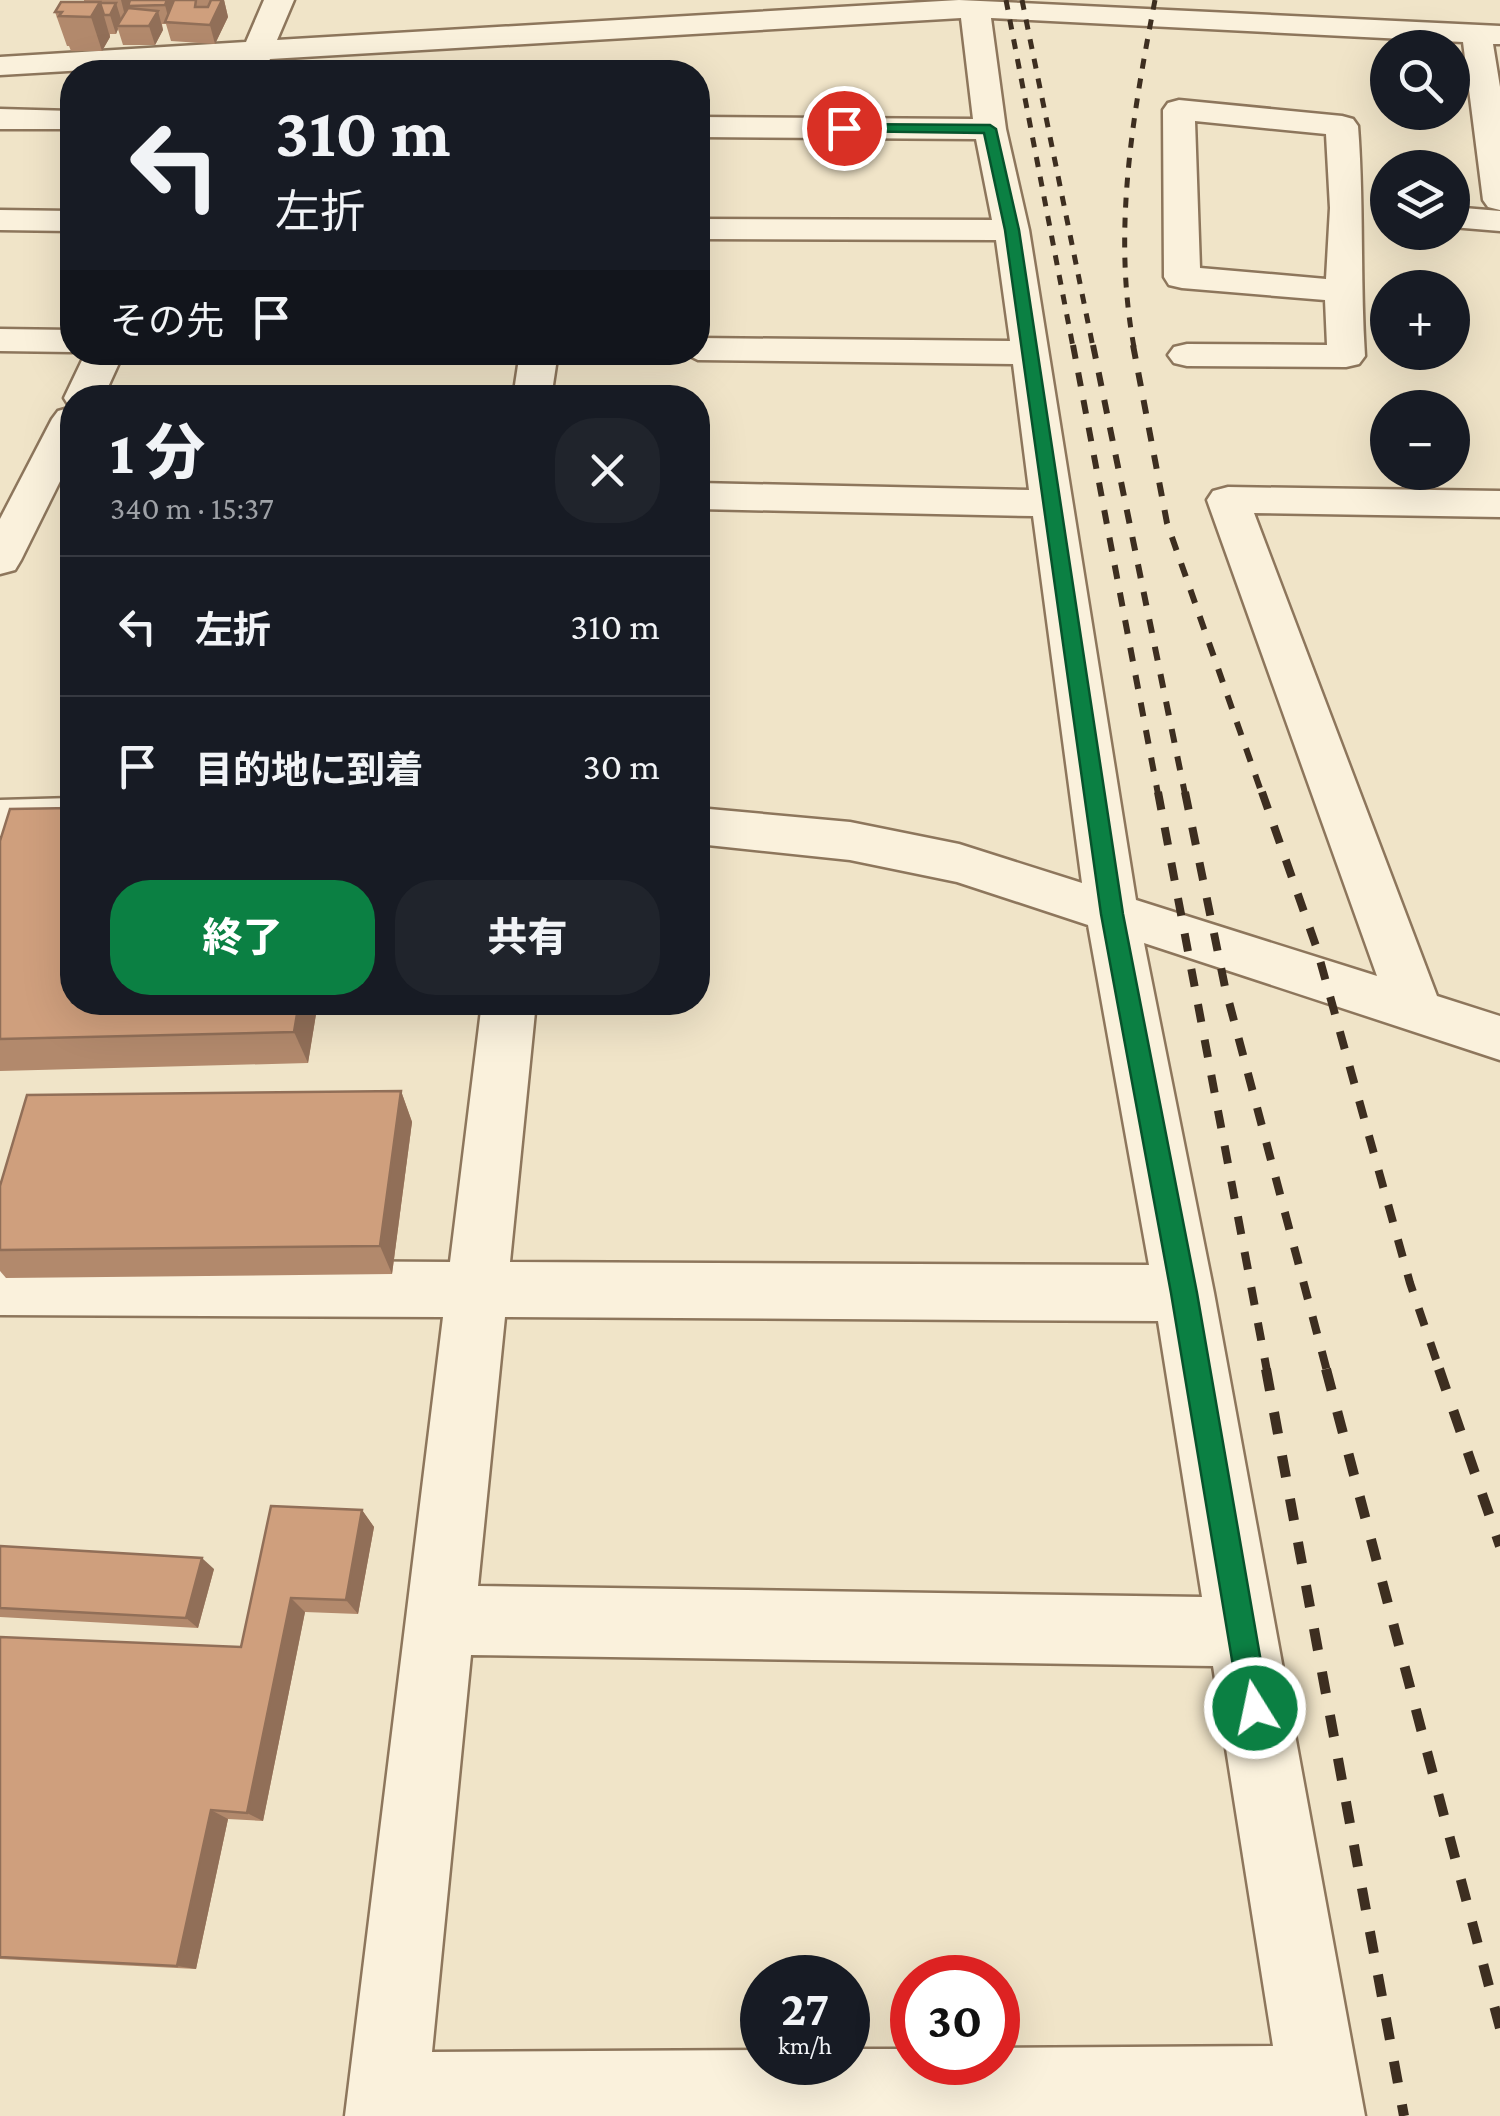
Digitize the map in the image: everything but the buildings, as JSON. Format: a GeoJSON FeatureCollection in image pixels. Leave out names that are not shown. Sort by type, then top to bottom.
{"type":"FeatureCollection","features":[{"type":"Feature","properties":{"kind":"street"},"geometry":{"type":"LineString","coordinates":[[255,60],[279,0]]}},
{"type":"Feature","properties":{"kind":"street"},"geometry":{"type":"LineString","coordinates":[[275,60],[588,44],[679,12],[975,4],[1125,7],[1489,34],[1500,200]]}},
{"type":"Feature","properties":{"kind":"street"},"geometry":{"type":"LineString","coordinates":[[508,1015],[386,2104],[1322,2101],[1184,1293],[1112,914],[1012,230],[990,129],[975,4]]}},
{"type":"Feature","properties":{"kind":"street"},"geometry":{"type":"LineString","coordinates":[[36,64],[53,32]]}},
{"type":"Feature","properties":{"kind":"street"},"geometry":{"type":"LineString","coordinates":[[0,66],[60,64]]}},
{"type":"Feature","properties":{"kind":"street"},"geometry":{"type":"LineString","coordinates":[[1187,355],[1346,356],[1344,290],[1361,210],[1342,126],[1180,110],[1182,276],[1344,290]]}},
{"type":"Feature","properties":{"kind":"street"},"geometry":{"type":"LineString","coordinates":[[0,119],[60,120]]}},
{"type":"Feature","properties":{"kind":"street"},"geometry":{"type":"LineString","coordinates":[[710,127],[990,129]]}},
{"type":"Feature","properties":{"kind":"street"},"geometry":{"type":"LineString","coordinates":[[1470,218],[1500,221]]}},
{"type":"Feature","properties":{"kind":"street"},"geometry":{"type":"LineString","coordinates":[[0,220],[60,221]]}},
{"type":"Feature","properties":{"kind":"street"},"geometry":{"type":"LineString","coordinates":[[710,229],[1012,230]]}},
{"type":"Feature","properties":{"kind":"street"},"geometry":{"type":"LineString","coordinates":[[0,340],[60,341]]}},
{"type":"Feature","properties":{"kind":"street"},"geometry":{"type":"LineString","coordinates":[[710,349],[1027,353]]}},
{"type":"Feature","properties":{"kind":"street"},"geometry":{"type":"LineString","coordinates":[[0,560],[60,443]]}},
{"type":"Feature","properties":{"kind":"street"},"geometry":{"type":"LineString","coordinates":[[710,496],[1053,503]]}},
{"type":"Feature","properties":{"kind":"street"},"geometry":{"type":"LineString","coordinates":[[1417,1014],[1228,500],[1500,504]]}},
{"type":"Feature","properties":{"kind":"street"},"geometry":{"type":"LineString","coordinates":[[0,818],[60,816]]}},
{"type":"Feature","properties":{"kind":"street"},"geometry":{"type":"LineString","coordinates":[[710,827],[850,841],[960,863],[1500,1038]]}},
{"type":"Feature","properties":{"kind":"street"},"geometry":{"type":"LineString","coordinates":[[0,1287],[1184,1293]]}},
{"type":"Feature","properties":{"kind":"street"},"geometry":{"type":"LineString","coordinates":[[442,1620],[1242,1632]]}},
{"type":"Feature","properties":{"kind":"railway"},"geometry":{"type":"LineString","coordinates":[[1006,0],[1073,347]]}},
{"type":"Feature","properties":{"kind":"railway"},"geometry":{"type":"LineString","coordinates":[[1022,0],[1093,347]]}},
{"type":"Feature","properties":{"kind":"railway"},"geometry":{"type":"LineString","coordinates":[[1134,347],[1125,260],[1125,216],[1133,129],[1155,0]]}},
{"type":"Feature","properties":{"kind":"railway"},"geometry":{"type":"LineString","coordinates":[[1073,345],[1158,794]]}},
{"type":"Feature","properties":{"kind":"railway"},"geometry":{"type":"LineString","coordinates":[[1093,345],[1185,794]]}},
{"type":"Feature","properties":{"kind":"railway"},"geometry":{"type":"LineString","coordinates":[[1133,345],[1167,523],[1262,794]]}},
{"type":"Feature","properties":{"kind":"railway"},"geometry":{"type":"LineString","coordinates":[[1158,792],[1267,1371]]}},
{"type":"Feature","properties":{"kind":"railway"},"geometry":{"type":"LineString","coordinates":[[1185,792],[1225,987],[1327,1371]]}},
{"type":"Feature","properties":{"kind":"railway"},"geometry":{"type":"LineString","coordinates":[[1262,792],[1316,946],[1410,1283],[1440,1371]]}},
{"type":"Feature","properties":{"kind":"railway"},"geometry":{"type":"LineString","coordinates":[[1266,1369],[1404,2116]]}},
{"type":"Feature","properties":{"kind":"railway"},"geometry":{"type":"LineString","coordinates":[[1326,1369],[1500,2028]]}},
{"type":"Feature","properties":{"kind":"railway"},"geometry":{"type":"LineString","coordinates":[[1439,1369],[1500,1546]]}},
{"type":"Feature","properties":{"kind":"route"},"geometry":{"type":"LineString","coordinates":[[844,128],[990,129],[1012,230],[1112,914],[1184,1293],[1255,1708]]}}]}
